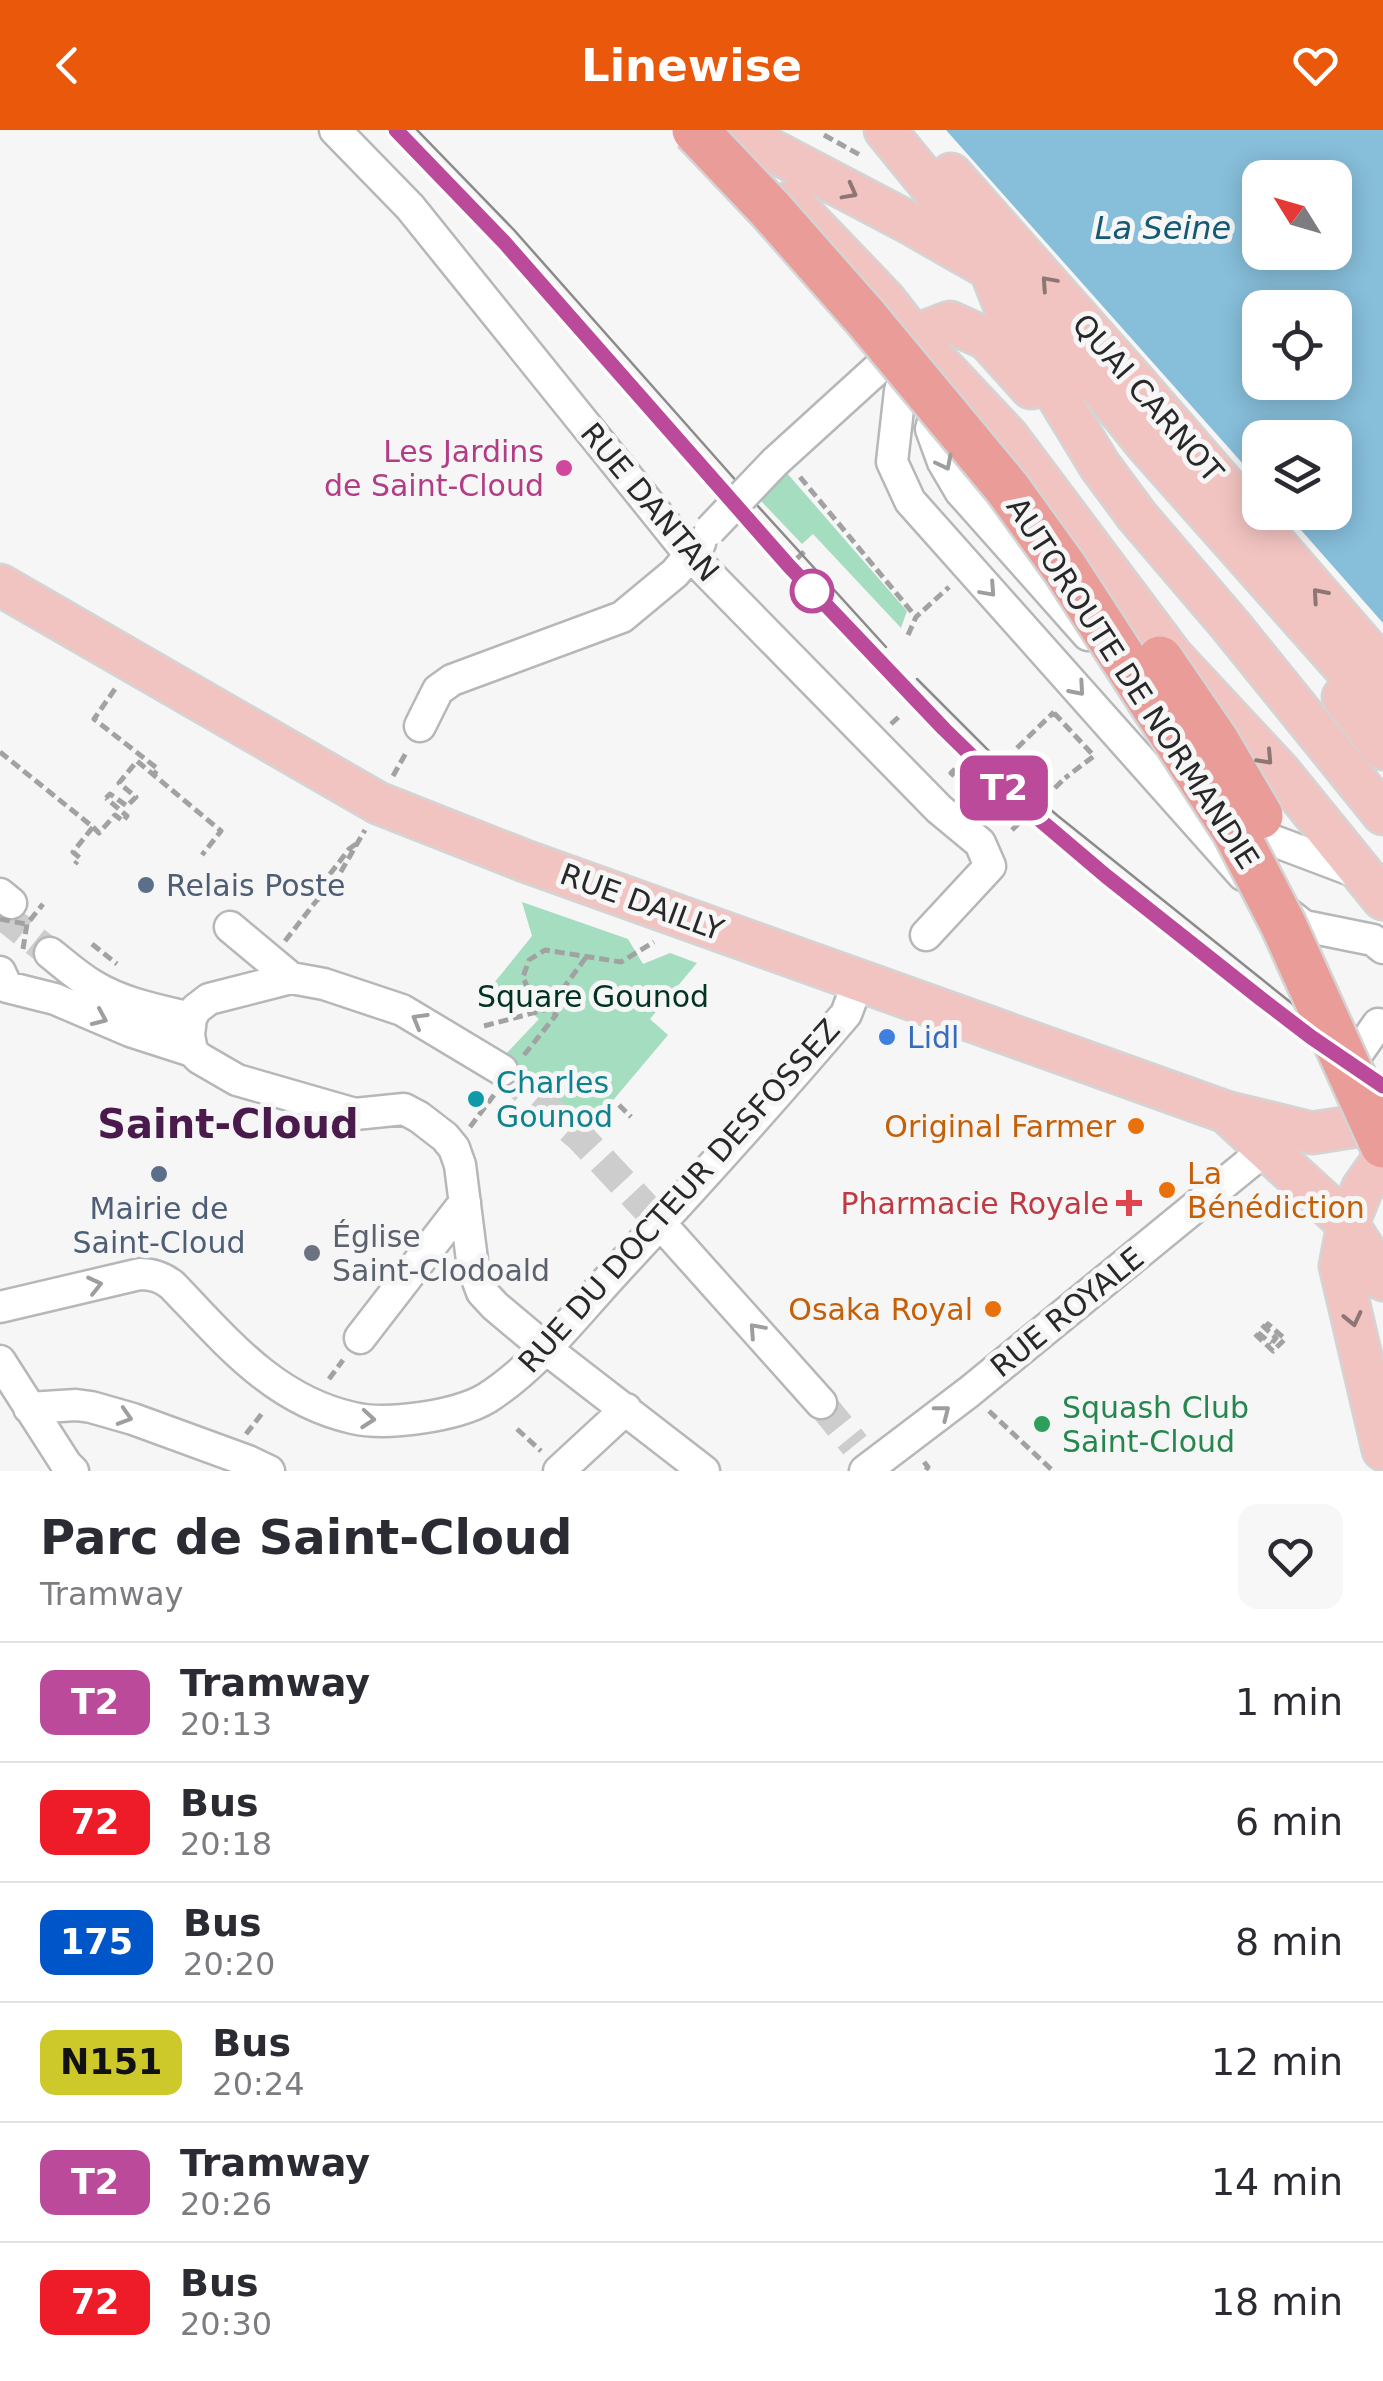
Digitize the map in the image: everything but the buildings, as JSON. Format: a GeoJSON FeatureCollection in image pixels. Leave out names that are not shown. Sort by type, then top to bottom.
{"type":"FeatureCollection","features":[{"type":"Feature","properties":{"kind":"highway","name":"AUTOROUTE DE NORMANDIE"},"geometry":{"type":"LineString","coordinates":[[695,130],[866,318],[1006,488],[1064,567],[1235,832],[1283,924],[1383,1145]]}},
{"type":"Feature","properties":{"kind":"highway","name":"AUTOROUTE DE NORMANDIE"},"geometry":{"type":"LineString","coordinates":[[734,130],[888,298],[1030,470],[1088,550],[1216,742],[1260,817],[1310,911],[1383,1070]]}},
{"type":"Feature","properties":{"kind":"main road"},"geometry":{"type":"LineString","coordinates":[[722,130],[1008,436],[1172,656],[1377,876]]}},
{"type":"Feature","properties":{"kind":"main road","name":"QUAI CARNOT"},"geometry":{"type":"LineString","coordinates":[[734,130],[990,269],[1008,315],[1100,466],[1383,814]]}},
{"type":"Feature","properties":{"kind":"main road","name":"QUAI CARNOT"},"geometry":{"type":"LineString","coordinates":[[886,130],[947,206],[990,269],[1054,330],[1147,445],[1383,711]]}},
{"type":"Feature","properties":{"kind":"main road","name":"QUAI CARNOT"},"geometry":{"type":"LineString","coordinates":[[912,130],[1383,668]]}},
{"type":"Feature","properties":{"kind":"main road","name":"QUAI CARNOT"},"geometry":{"type":"LineString","coordinates":[[1008,315],[1102,438],[1317,663],[1383,749]]}},
{"type":"Feature","properties":{"kind":"main road"},"geometry":{"type":"LineString","coordinates":[[914,336],[950,322],[987,339],[1100,466]]}},
{"type":"Feature","properties":{"kind":"main road","name":"RUE DAILLY"},"geometry":{"type":"LineString","coordinates":[[0,584],[378,804],[524,861],[1226,1112],[1312,1133],[1383,1122]]}},
{"type":"Feature","properties":{"kind":"main road"},"geometry":{"type":"LineString","coordinates":[[1226,1112],[1348,1224],[1383,1280]]}},
{"type":"Feature","properties":{"kind":"main road"},"geometry":{"type":"LineString","coordinates":[[1383,1158],[1362,1189],[1348,1224],[1340,1266],[1383,1450]]}},
{"type":"Feature","properties":{"kind":"street","name":"RUE DANTAN"},"geometry":{"type":"LineString","coordinates":[[335,130],[410,207],[691,556],[939,808],[980,842],[990,866],[926,935]]}},
{"type":"Feature","properties":{"kind":"street"},"geometry":{"type":"LineString","coordinates":[[420,726],[438,690],[452,680],[622,617],[676,573],[710,530],[788,470],[914,336]]}},
{"type":"Feature","properties":{"kind":"street"},"geometry":{"type":"LineString","coordinates":[[914,336],[900,390],[892,462],[910,501],[1254,888],[1304,926],[1373,940],[1383,948]]}},
{"type":"Feature","properties":{"kind":"street"},"geometry":{"type":"LineString","coordinates":[[948,371],[931,429],[943,462],[960,491],[1269,839],[1377,876]]}},
{"type":"Feature","properties":{"kind":"street"},"geometry":{"type":"LineString","coordinates":[[230,927],[281,968],[402,1010],[504,1076]]}},
{"type":"Feature","properties":{"kind":"street"},"geometry":{"type":"LineString","coordinates":[[42,947],[98,988],[144,1007],[191,1018]]}},
{"type":"Feature","properties":{"kind":"street"},"geometry":{"type":"LineString","coordinates":[[192,1051],[189,1035],[196,1010],[209,999],[281,968]]}},
{"type":"Feature","properties":{"kind":"street","name":"RUE DU DOCTEUR DESFOSSEZ"},"geometry":{"type":"LineString","coordinates":[[0,1307],[151,1274],[172,1285],[220,1338],[281,1388],[310,1404],[370,1421],[455,1410],[485,1398],[545,1348],[846,1014],[859,980]]}},
{"type":"Feature","properties":{"kind":"street"},"geometry":{"type":"LineString","coordinates":[[2,986],[55,999],[130,1031],[192,1051],[237,1080],[355,1114],[398,1109],[410,1112],[454,1148],[460,1165],[473,1268],[487,1299],[704,1471]]}},
{"type":"Feature","properties":{"kind":"street"},"geometry":{"type":"LineString","coordinates":[[1383,1026],[1378,1024],[1353,1060],[1370,1095],[1383,1102]]}},
{"type":"Feature","properties":{"kind":"street","name":"RUE ROYALE"},"geometry":{"type":"LineString","coordinates":[[864,1461],[968,1392],[1266,1149]]}},
{"type":"Feature","properties":{"kind":"street"},"geometry":{"type":"LineString","coordinates":[[360,1338],[465,1202]]}},
{"type":"Feature","properties":{"kind":"street"},"geometry":{"type":"LineString","coordinates":[[660,1222],[820,1402]]}},
{"type":"Feature","properties":{"kind":"street"},"geometry":{"type":"LineString","coordinates":[[0,1360],[70,1468]]}},
{"type":"Feature","properties":{"kind":"street"},"geometry":{"type":"LineString","coordinates":[[29,1408],[76,1405],[133,1419],[269,1471]]}},
{"type":"Feature","properties":{"kind":"street"},"geometry":{"type":"LineString","coordinates":[[560,1471],[626,1409]]}},
{"type":"Feature","properties":{"kind":"path"},"geometry":{"type":"LineString","coordinates":[[788,470],[916,617]]}},
{"type":"Feature","properties":{"kind":"path"},"geometry":{"type":"LineString","coordinates":[[786,569],[806,550]]}},
{"type":"Feature","properties":{"kind":"path"},"geometry":{"type":"LineString","coordinates":[[908,636],[916,617],[970,568]]}},
{"type":"Feature","properties":{"kind":"path"},"geometry":{"type":"LineString","coordinates":[[134,662],[94,718],[158,769],[153,775]]}},
{"type":"Feature","properties":{"kind":"path"},"geometry":{"type":"LineString","coordinates":[[1017,748],[1054,713],[1075,685]]}},
{"type":"Feature","properties":{"kind":"path"},"geometry":{"type":"LineString","coordinates":[[1012,830],[1065,778],[1094,756],[1054,713]]}},
{"type":"Feature","properties":{"kind":"path"},"geometry":{"type":"LineString","coordinates":[[0,752],[99,833],[114,815],[123,821],[127,816],[106,798],[110,794],[128,806],[136,797],[119,782],[137,761],[221,831],[202,855]]}},
{"type":"Feature","properties":{"kind":"path"},"geometry":{"type":"LineString","coordinates":[[955,769],[951,773],[987,808]]}},
{"type":"Feature","properties":{"kind":"path"},"geometry":{"type":"LineString","coordinates":[[1017,805],[1035,788]]}},
{"type":"Feature","properties":{"kind":"path"},"geometry":{"type":"LineString","coordinates":[[75,864],[80,858],[72,852],[93,827]]}},
{"type":"Feature","properties":{"kind":"path"},"geometry":{"type":"LineString","coordinates":[[281,968],[317,900],[328,894],[361,840],[348,849],[315,894],[317,900]]}},
{"type":"Feature","properties":{"kind":"path"},"geometry":{"type":"LineString","coordinates":[[9,910],[43,904]]}},
{"type":"Feature","properties":{"kind":"path"},"geometry":{"type":"LineString","coordinates":[[9,910],[42,947]]}},
{"type":"Feature","properties":{"kind":"path"},"geometry":{"type":"LineString","coordinates":[[482,1111],[504,1076],[556,1015],[531,996],[523,977],[529,960],[546,950],[621,962],[690,919]]}},
{"type":"Feature","properties":{"kind":"path"},"geometry":{"type":"LineString","coordinates":[[92,944],[119,966]]}},
{"type":"Feature","properties":{"kind":"path"},"geometry":{"type":"LineString","coordinates":[[448,1037],[548,1009],[587,956]]}},
{"type":"Feature","properties":{"kind":"path"},"geometry":{"type":"LineString","coordinates":[[618,1105],[631,1117]]}},
{"type":"Feature","properties":{"kind":"path"},"geometry":{"type":"LineString","coordinates":[[1254,1334],[1273,1351],[1285,1339],[1268,1324],[1260,1334],[1271,1344],[1276,1338],[1262,1326]]}},
{"type":"Feature","properties":{"kind":"path"},"geometry":{"type":"LineString","coordinates":[[310,1404],[360,1338]]}},
{"type":"Feature","properties":{"kind":"path"},"geometry":{"type":"LineString","coordinates":[[230,1455],[281,1388]]}},
{"type":"Feature","properties":{"kind":"path"},"geometry":{"type":"LineString","coordinates":[[968,1392],[1053,1471]]}},
{"type":"Feature","properties":{"kind":"green space"},"geometry":{"type":"Polygon","coordinates":[[[786,472],[907,611],[901,628],[813,534],[802,544],[761,501],[786,472]]]}},
{"type":"Feature","properties":{"kind":"green space","name":"Square Gounod"},"geometry":{"type":"Polygon","coordinates":[[[522,902],[628,939],[643,964],[670,953],[697,963],[650,1019],[668,1035],[588,1130],[503,1057],[539,1019],[494,983],[532,936],[522,902]]]}},
{"type":"Feature","properties":{"kind":"water","name":"La Seine"},"geometry":{"type":"Polygon","coordinates":[[[946,130],[1383,130],[1383,623],[1301,530],[1352,530],[1352,420],[1242,420],[1242,463],[946,130]]]}},
{"type":"Feature","properties":{"kind":"tunnel"},"geometry":{"type":"LineString","coordinates":[[0,913],[50,953]]}},
{"type":"Feature","properties":{"kind":"tunnel"},"geometry":{"type":"LineString","coordinates":[[502,1070],[581,1138],[660,1223]]}},
{"type":"Feature","properties":{"kind":"tunnel"},"geometry":{"type":"LineString","coordinates":[[821,1403],[855,1445]]}},
{"type":"Feature","properties":{"kind":"tram line"},"geometry":{"type":"LineString","coordinates":[[396,130],[504,242],[727,496]]}},
{"type":"Feature","properties":{"kind":"tram line","name":"T2"},"geometry":{"type":"LineString","coordinates":[[396,130],[504,242],[789,566],[1020,803],[1260,998],[1383,1086]]}},
{"type":"Feature","properties":{"kind":"tram line"},"geometry":{"type":"LineString","coordinates":[[417,130],[514,230],[739,484]]}},
{"type":"Feature","properties":{"kind":"tram line"},"geometry":{"type":"LineString","coordinates":[[756,504],[886,647]]}},
{"type":"Feature","properties":{"kind":"tram line"},"geometry":{"type":"LineString","coordinates":[[745,516],[1020,803],[1132,897],[1311,1037]]}},
{"type":"Feature","properties":{"kind":"tram line"},"geometry":{"type":"LineString","coordinates":[[917,679],[1030,792],[1299,1009]]}},
{"type":"Feature","properties":{"kind":"place","name":"Les Jardins de Saint-Cloud"},"geometry":{"type":"Point","coordinates":[564,468]}},
{"type":"Feature","properties":{"kind":"place","name":"Relais Poste"},"geometry":{"type":"Point","coordinates":[146,885]}},
{"type":"Feature","properties":{"kind":"place","name":"Lidl"},"geometry":{"type":"Point","coordinates":[887,1037]}},
{"type":"Feature","properties":{"kind":"place","name":"Charles Gounod"},"geometry":{"type":"Point","coordinates":[476,1099]}},
{"type":"Feature","properties":{"kind":"place","name":"Original Farmer"},"geometry":{"type":"Point","coordinates":[1136,1126]}},
{"type":"Feature","properties":{"kind":"place","name":"Mairie de Saint-Cloud"},"geometry":{"type":"Point","coordinates":[159,1174]}},
{"type":"Feature","properties":{"kind":"place","name":"La Bénédiction"},"geometry":{"type":"Point","coordinates":[1167,1190]}},
{"type":"Feature","properties":{"kind":"place","name":"Pharmacie Royale"},"geometry":{"type":"Point","coordinates":[1129,1203]}},
{"type":"Feature","properties":{"kind":"place","name":"Église Saint-Clodoald"},"geometry":{"type":"Point","coordinates":[312,1253]}},
{"type":"Feature","properties":{"kind":"place","name":"Osaka Royal"},"geometry":{"type":"Point","coordinates":[993,1309]}},
{"type":"Feature","properties":{"kind":"place","name":"Squash Club Saint-Cloud"},"geometry":{"type":"Point","coordinates":[1042,1424]}},
{"type":"Feature","properties":{"kind":"district","name":"Saint-Cloud"},"geometry":{"type":"Point","coordinates":[228,1124]}}]}
